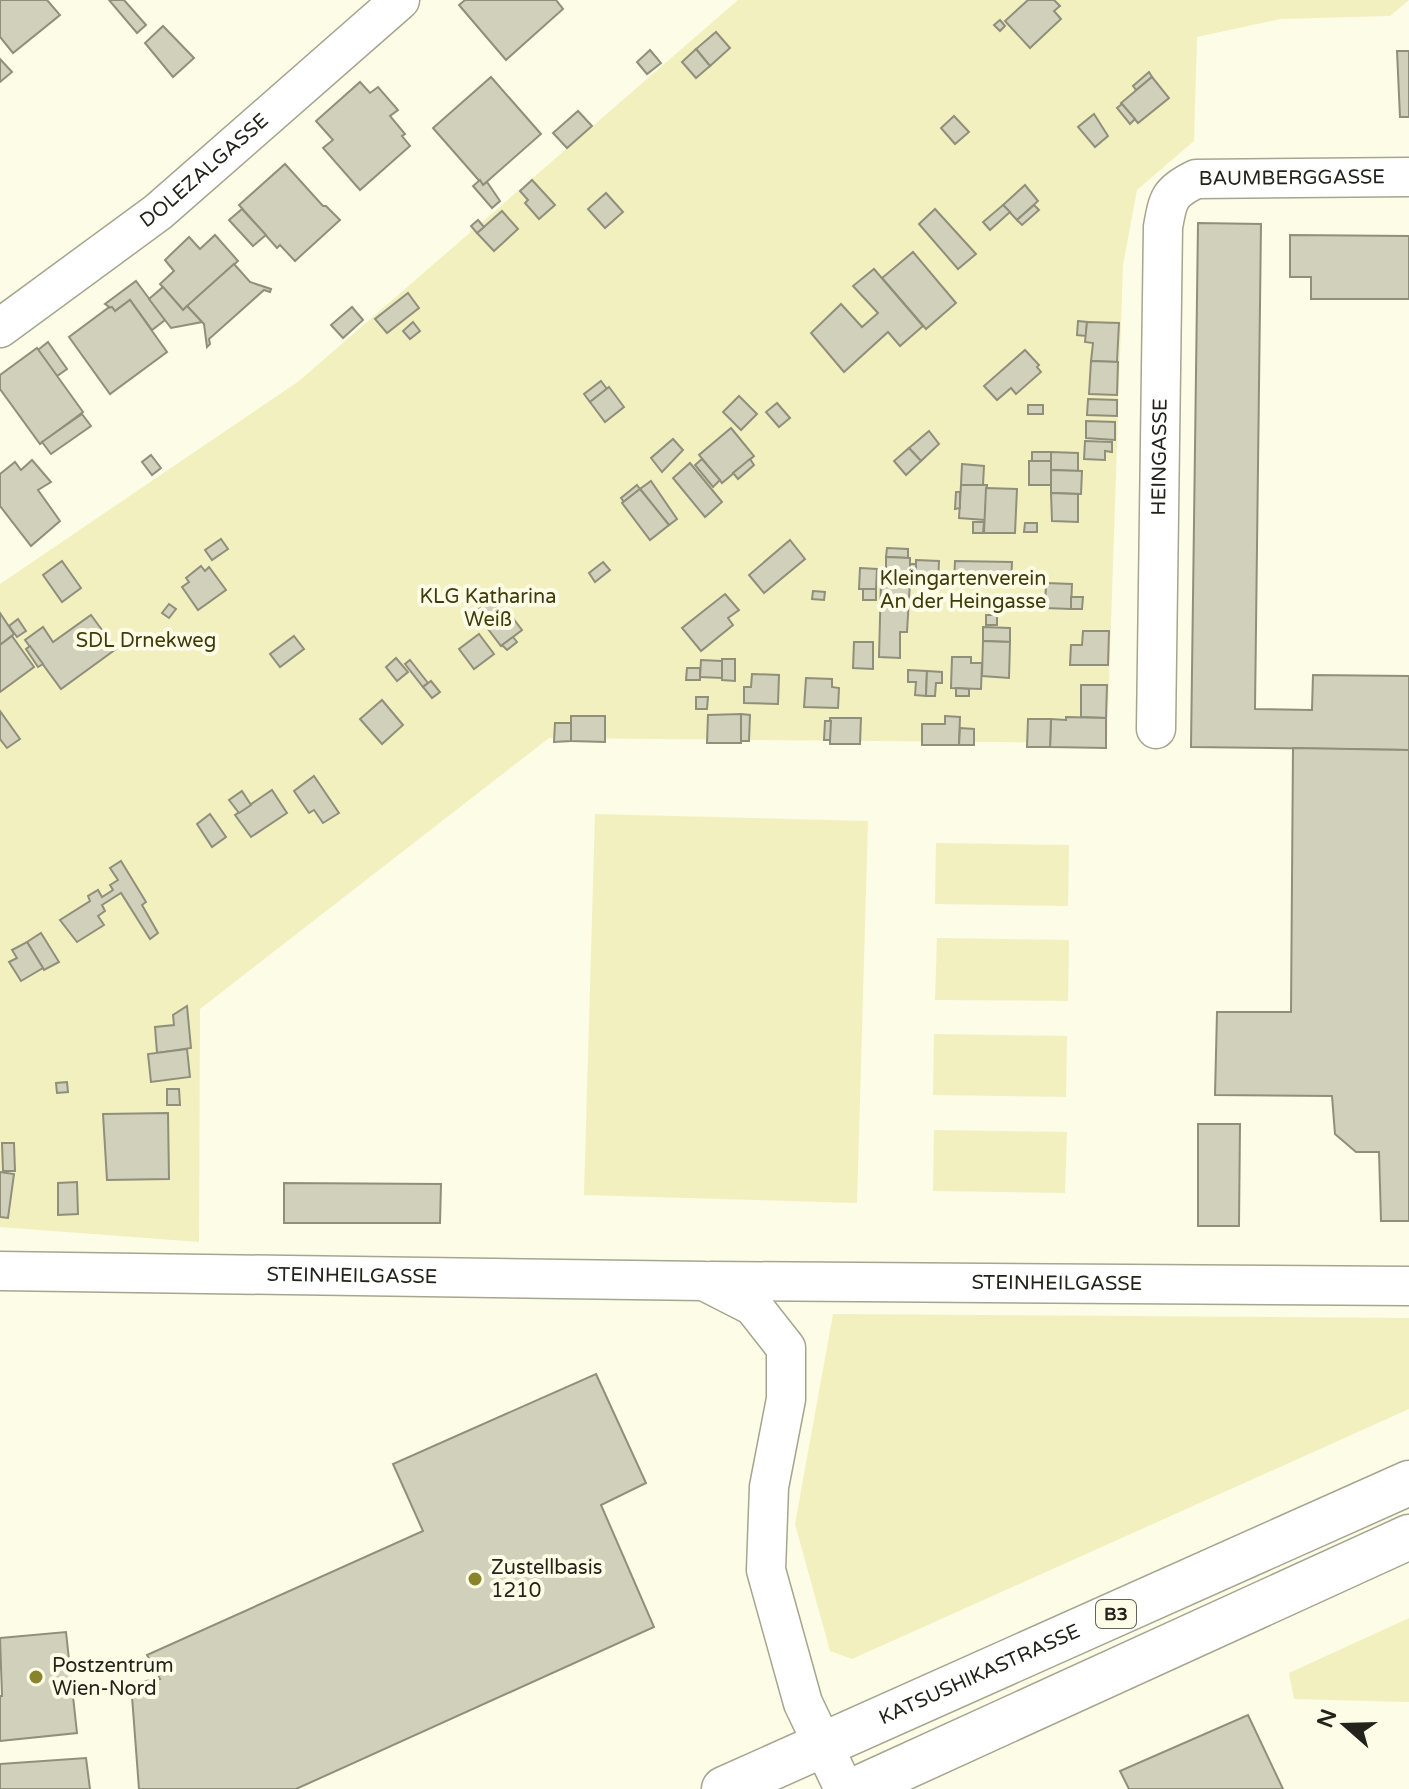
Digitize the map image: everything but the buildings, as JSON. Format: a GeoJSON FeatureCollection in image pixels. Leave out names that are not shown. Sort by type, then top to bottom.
{"type":"FeatureCollection","features":[{"type":"Feature","properties":{"kind":"main road","name":"KATSUSHIKASTRASSE"},"geometry":{"type":"LineString","coordinates":[[724,1789],[1409,1483]]}},
{"type":"Feature","properties":{"kind":"main road"},"geometry":{"type":"LineString","coordinates":[[857,1789],[1409,1537]]}},
{"type":"Feature","properties":{"kind":"street","name":"DOLEZALGASSE"},"geometry":{"type":"LineString","coordinates":[[0,328],[158,212],[400,0]]}},
{"type":"Feature","properties":{"kind":"street","name":"BAUMBERGGASSE"},"geometry":{"type":"LineString","coordinates":[[1176,189],[1196,179],[1409,177]]}},
{"type":"Feature","properties":{"kind":"street","name":"HEINGASSE"},"geometry":{"type":"LineString","coordinates":[[1156,729],[1163,227],[1167,203],[1176,189]]}},
{"type":"Feature","properties":{"kind":"street","name":"STEINHEILGASSE"},"geometry":{"type":"LineString","coordinates":[[0,1271],[704,1281],[1409,1286]]}},
{"type":"Feature","properties":{"kind":"street","name":"STEINHEILGASSE"},"geometry":{"type":"LineString","coordinates":[[704,1281],[753,1306],[786,1348],[786,1399],[769,1487],[766,1570],[803,1703],[844,1789]]}},
{"type":"Feature","properties":{"kind":"green space"},"geometry":{"type":"Polygon","coordinates":[[[738,0],[1409,0],[1390,16],[1280,19],[1197,37],[1194,141],[1137,190],[1123,265],[1107,743],[549,738],[200,1009],[199,1242],[0,1227],[0,584],[299,381],[738,0]]]}},
{"type":"Feature","properties":{"kind":"green space"},"geometry":{"type":"Polygon","coordinates":[[[595,814],[868,821],[857,1203],[584,1195],[595,814]]]}},
{"type":"Feature","properties":{"kind":"green space"},"geometry":{"type":"Polygon","coordinates":[[[936,843],[1069,845],[1068,906],[935,904],[936,843]]]}},
{"type":"Feature","properties":{"kind":"green space"},"geometry":{"type":"Polygon","coordinates":[[[937,938],[1069,940],[1068,1001],[935,1000],[937,938]]]}},
{"type":"Feature","properties":{"kind":"green space"},"geometry":{"type":"Polygon","coordinates":[[[934,1034],[1067,1036],[1066,1097],[933,1095],[934,1034]]]}},
{"type":"Feature","properties":{"kind":"green space"},"geometry":{"type":"Polygon","coordinates":[[[934,1130],[1067,1132],[1065,1193],[933,1191],[934,1130]]]}},
{"type":"Feature","properties":{"kind":"green space"},"geometry":{"type":"Polygon","coordinates":[[[833,1314],[1409,1318],[1409,1409],[852,1659],[830,1651],[795,1524],[833,1314]]]}},
{"type":"Feature","properties":{"kind":"green space"},"geometry":{"type":"Polygon","coordinates":[[[1409,1618],[1409,1702],[1294,1699],[1289,1673],[1409,1618]]]}},
{"type":"Feature","properties":{"kind":"place","name":"Zustellbasis 1210"},"geometry":{"type":"Point","coordinates":[475,1579]}},
{"type":"Feature","properties":{"kind":"place","name":"Postzentrum Wien-Nord"},"geometry":{"type":"Point","coordinates":[36,1677]}},
{"type":"Feature","properties":{"kind":"park label","name":"Kleingartenverein An der Heingasse"},"geometry":{"type":"Point","coordinates":[963,590]}},
{"type":"Feature","properties":{"kind":"park label","name":"KLG Katharina Weiß"},"geometry":{"type":"Point","coordinates":[488,608]}},
{"type":"Feature","properties":{"kind":"park label","name":"SDL Drnekweg"},"geometry":{"type":"Point","coordinates":[146,641]}}]}
